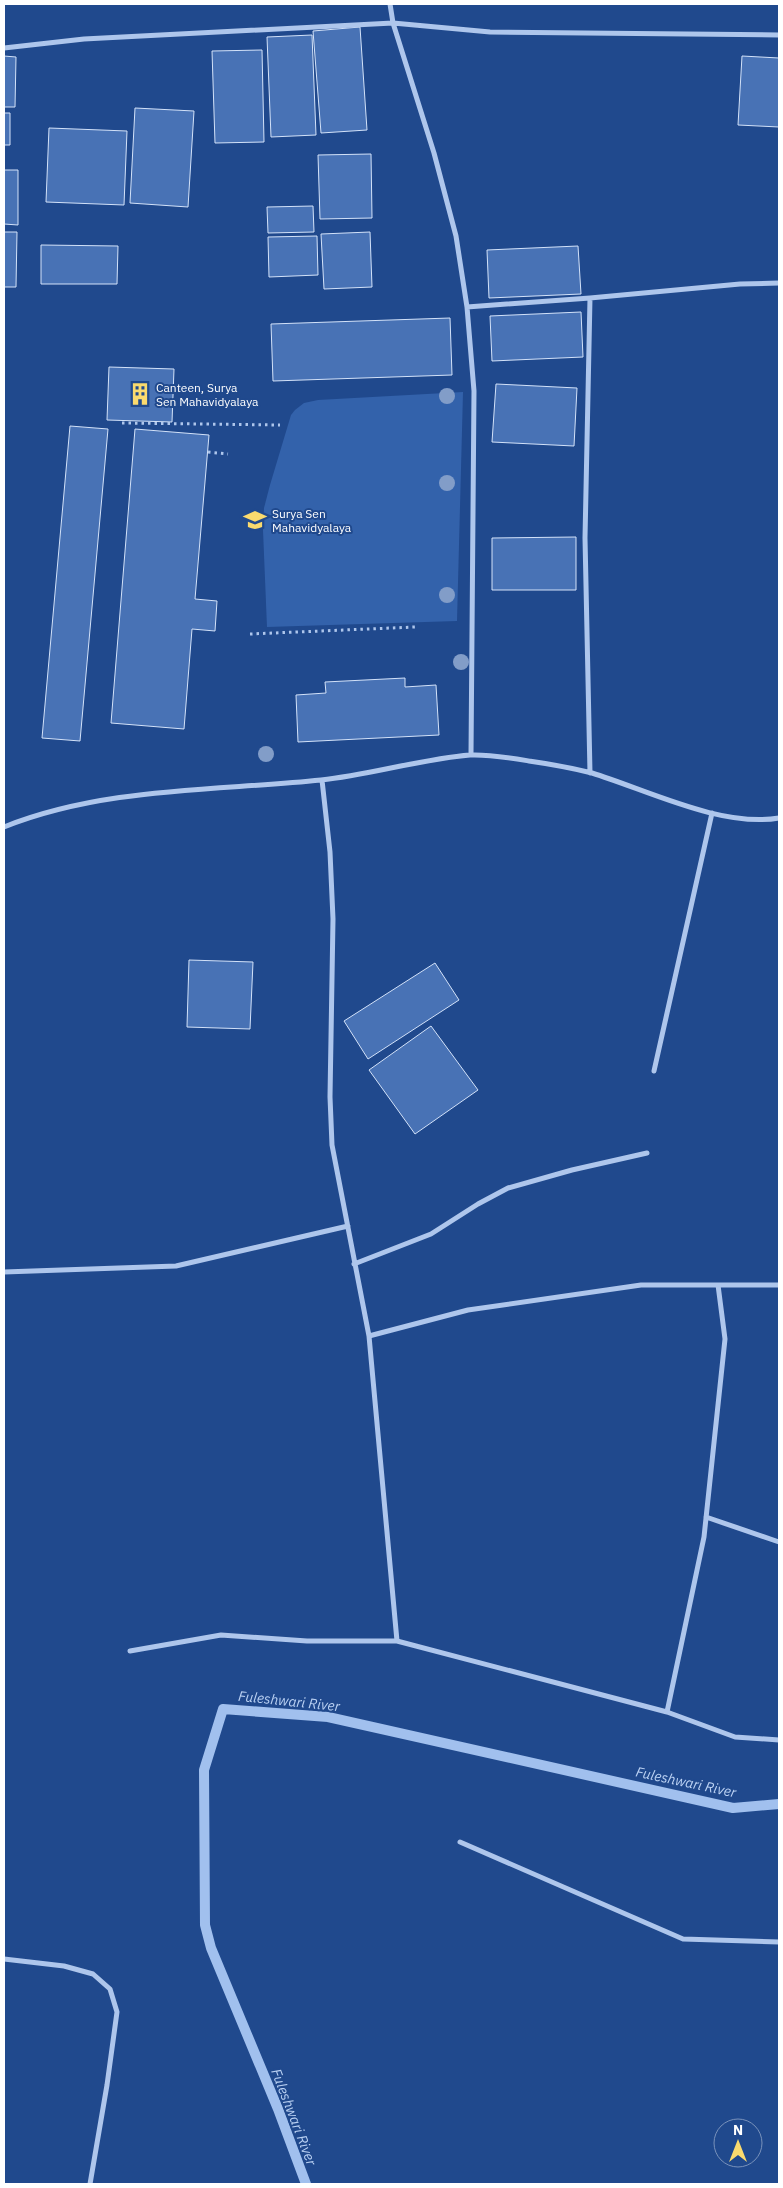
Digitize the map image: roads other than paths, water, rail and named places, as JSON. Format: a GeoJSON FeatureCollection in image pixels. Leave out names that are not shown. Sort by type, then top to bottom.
{"type":"FeatureCollection","features":[{"type":"Feature","properties":{"kind":"street"},"geometry":{"type":"LineString","coordinates":[[390,4],[393,23],[434,153],[456,236],[467,307],[474,391],[471,755]]}},
{"type":"Feature","properties":{"kind":"street"},"geometry":{"type":"LineString","coordinates":[[4,48],[84,39],[393,23],[490,32],[779,36]]}},
{"type":"Feature","properties":{"kind":"street"},"geometry":{"type":"LineString","coordinates":[[467,307],[740,284],[779,283]]}},
{"type":"Feature","properties":{"kind":"street"},"geometry":{"type":"LineString","coordinates":[[590,298],[585,538],[590,773]]}},
{"type":"Feature","properties":{"kind":"street"},"geometry":{"type":"LineString","coordinates":[[4,827],[65,807],[106,800],[161,793],[322,780],[471,755],[529,761],[590,773],[712,813],[743,820],[779,818]]}},
{"type":"Feature","properties":{"kind":"street"},"geometry":{"type":"LineString","coordinates":[[322,780],[330,852],[333,919],[330,1096],[332,1145],[369,1336],[398,1641]]}},
{"type":"Feature","properties":{"kind":"street"},"geometry":{"type":"LineString","coordinates":[[654,1071],[712,813]]}},
{"type":"Feature","properties":{"kind":"street"},"geometry":{"type":"LineString","coordinates":[[354,1264],[431,1234],[478,1204],[508,1188],[572,1170],[647,1153]]}},
{"type":"Feature","properties":{"kind":"street"},"geometry":{"type":"LineString","coordinates":[[4,1272],[176,1266],[348,1226]]}},
{"type":"Feature","properties":{"kind":"street"},"geometry":{"type":"LineString","coordinates":[[369,1336],[468,1310],[640,1285],[779,1285]]}},
{"type":"Feature","properties":{"kind":"street"},"geometry":{"type":"LineString","coordinates":[[667,1712],[704,1537],[719,1404],[724,1339],[718,1285]]}},
{"type":"Feature","properties":{"kind":"street"},"geometry":{"type":"LineString","coordinates":[[706,1517],[779,1542]]}},
{"type":"Feature","properties":{"kind":"street"},"geometry":{"type":"LineString","coordinates":[[130,1651],[221,1635],[307,1641],[398,1641],[667,1712],[735,1737],[779,1740]]}},
{"type":"Feature","properties":{"kind":"street"},"geometry":{"type":"LineString","coordinates":[[460,1842],[684,1939],[779,1942]]}},
{"type":"Feature","properties":{"kind":"street"},"geometry":{"type":"LineString","coordinates":[[4,1959],[64,1966],[94,1974],[110,1989],[117,2012],[107,2086],[90,2184]]}},
{"type":"Feature","properties":{"kind":"waterway","name":"Fuleshwari River"},"geometry":{"type":"LineString","coordinates":[[306,2184],[278,2109],[211,1948],[205,1925],[204,1770],[223,1709],[328,1717],[733,1808],[779,1804]]}},
{"type":"Feature","properties":{"kind":"place","name":"Canteen, Surya Sen Mahavidyalaya"},"geometry":{"type":"Point","coordinates":[140,394]}},
{"type":"Feature","properties":{"kind":"place","name":"Surya Sen Mahavidyalaya"},"geometry":{"type":"Point","coordinates":[255,520]}}]}
